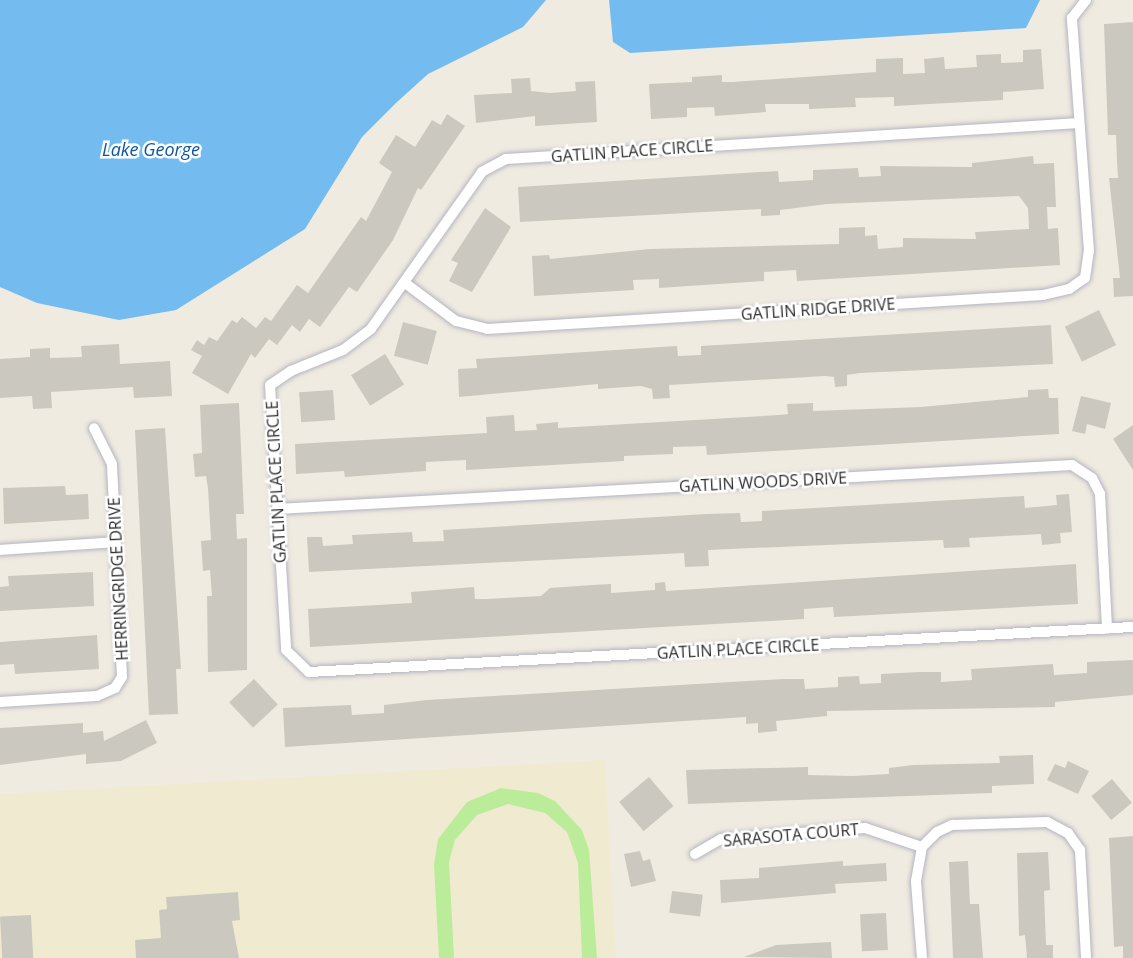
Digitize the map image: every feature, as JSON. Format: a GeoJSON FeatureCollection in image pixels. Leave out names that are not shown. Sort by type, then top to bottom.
{"type":"FeatureCollection","features":[{"type":"Feature","properties":{"kind":"street"},"geometry":{"type":"LineString","coordinates":[[1079,123],[1072,18],[1086,0]]}},
{"type":"Feature","properties":{"kind":"street","name":"GATLIN PLACE CIRCLE"},"geometry":{"type":"LineString","coordinates":[[1079,123],[506,159],[482,172],[405,283],[370,328],[344,350],[291,371],[270,386],[286,650],[309,672],[1133,627]]}},
{"type":"Feature","properties":{"kind":"street","name":"GATLIN RIDGE DRIVE"},"geometry":{"type":"LineString","coordinates":[[405,283],[456,321],[487,329],[1060,291],[1085,278],[1089,251],[1079,123]]}},
{"type":"Feature","properties":{"kind":"street","name":"HERRINGRIDGE DRIVE"},"geometry":{"type":"LineString","coordinates":[[0,702],[97,696],[115,688],[122,677],[124,658],[112,464],[94,428]]}},
{"type":"Feature","properties":{"kind":"street","name":"GATLIN WOODS DRIVE"},"geometry":{"type":"LineString","coordinates":[[277,509],[1072,465],[1092,478],[1100,494],[1107,629]]}},
{"type":"Feature","properties":{"kind":"street"},"geometry":{"type":"LineString","coordinates":[[0,550],[116,542]]}},
{"type":"Feature","properties":{"kind":"street"},"geometry":{"type":"LineString","coordinates":[[922,958],[916,881],[922,847],[936,832],[952,825],[1047,822],[1068,833],[1080,849],[1086,958]]}},
{"type":"Feature","properties":{"kind":"street","name":"SARASOTA COURT"},"geometry":{"type":"LineString","coordinates":[[696,854],[721,839],[865,828],[922,847]]}},
{"type":"Feature","properties":{"kind":"shaded area"},"geometry":{"type":"Polygon","coordinates":[[[605,760],[616,958],[0,958],[0,794],[605,760]]]}},
{"type":"Feature","properties":{"kind":"green space"},"geometry":{"type":"Polygon","coordinates":[[[501,788],[538,793],[555,801],[582,830],[589,850],[597,958],[582,958],[578,863],[567,832],[545,813],[508,804],[477,815],[455,840],[449,862],[454,958],[439,958],[434,865],[438,839],[467,802],[501,788]]]}},
{"type":"Feature","properties":{"kind":"water","name":"Lake George"},"geometry":{"type":"Polygon","coordinates":[[[0,0],[546,0],[523,27],[428,74],[397,102],[362,137],[305,229],[176,310],[119,320],[37,303],[0,287],[0,0]]]}},
{"type":"Feature","properties":{"kind":"water"},"geometry":{"type":"Polygon","coordinates":[[[609,0],[1040,0],[1026,28],[630,53],[613,42],[609,0]]]}},
{"type":"Feature","properties":{"kind":"building"},"geometry":{"type":"Polygon","coordinates":[[[1133,22],[1133,296],[1114,297],[1113,278],[1120,278],[1109,178],[1118,178],[1116,135],[1108,135],[1104,24],[1133,22]]]}},
{"type":"Feature","properties":{"kind":"building"},"geometry":{"type":"Polygon","coordinates":[[[1041,49],[1044,89],[1003,92],[1003,100],[894,106],[894,97],[855,98],[856,107],[809,109],[809,104],[765,104],[766,112],[715,116],[714,107],[687,108],[687,117],[651,119],[649,84],[692,82],[692,77],[722,75],[722,82],[732,82],[876,72],[876,59],[903,58],[903,74],[925,73],[924,59],[944,57],[945,69],[977,67],[976,55],[1001,54],[1001,63],[1023,62],[1023,50],[1041,49]]]}},
{"type":"Feature","properties":{"kind":"building"},"geometry":{"type":"Polygon","coordinates":[[[530,78],[531,91],[550,93],[576,91],[575,82],[595,81],[597,122],[535,126],[535,116],[476,123],[474,95],[512,93],[511,79],[530,78]]]}},
{"type":"Feature","properties":{"kind":"building"},"geometry":{"type":"Polygon","coordinates":[[[447,114],[465,126],[421,190],[418,188],[393,240],[357,292],[349,287],[320,327],[309,319],[300,332],[292,325],[277,345],[269,339],[255,358],[251,354],[228,394],[192,373],[202,356],[191,350],[197,340],[204,345],[209,337],[217,341],[232,320],[237,323],[242,317],[256,328],[265,317],[271,321],[297,285],[308,293],[361,217],[366,221],[392,172],[379,163],[396,135],[415,147],[432,120],[441,125],[447,114]]]}},
{"type":"Feature","properties":{"kind":"building"},"geometry":{"type":"Polygon","coordinates":[[[1033,156],[1034,164],[1054,163],[1056,207],[1047,207],[1048,229],[1058,228],[1060,265],[797,281],[796,270],[764,272],[764,281],[659,288],[659,279],[633,280],[634,290],[534,296],[532,256],[549,255],[550,259],[650,249],[839,244],[839,228],[865,227],[865,236],[877,235],[878,249],[903,247],[903,238],[976,239],[975,232],[1029,229],[1028,208],[1019,196],[827,204],[780,210],[780,215],[761,216],[761,209],[520,222],[518,187],[778,171],[779,182],[813,180],[813,170],[858,168],[859,177],[881,176],[880,166],[972,167],[972,163],[1033,156]]]}},
{"type":"Feature","properties":{"kind":"building"},"geometry":{"type":"Polygon","coordinates":[[[485,208],[511,227],[472,292],[449,281],[458,263],[451,260],[485,208]]]}},
{"type":"Feature","properties":{"kind":"building"},"geometry":{"type":"Polygon","coordinates":[[[1099,310],[1116,345],[1082,362],[1065,327],[1099,310]]]}},
{"type":"Feature","properties":{"kind":"building"},"geometry":{"type":"Polygon","coordinates":[[[403,322],[437,331],[428,365],[394,356],[403,322]]]}},
{"type":"Feature","properties":{"kind":"building"},"geometry":{"type":"Polygon","coordinates":[[[1051,325],[1053,364],[860,373],[847,375],[847,386],[835,387],[834,377],[825,376],[669,385],[670,398],[653,399],[652,389],[641,386],[598,389],[598,384],[459,397],[458,369],[477,368],[476,359],[677,346],[678,356],[701,355],[701,346],[1051,325]]]}},
{"type":"Feature","properties":{"kind":"building"},"geometry":{"type":"Polygon","coordinates":[[[119,344],[120,364],[170,361],[172,396],[134,398],[133,387],[51,392],[52,408],[33,409],[32,396],[0,398],[0,359],[30,357],[30,349],[50,348],[50,358],[82,357],[81,346],[119,344]]]}},
{"type":"Feature","properties":{"kind":"building"},"geometry":{"type":"Polygon","coordinates":[[[385,354],[404,385],[370,406],[351,375],[385,354]]]}},
{"type":"Feature","properties":{"kind":"building"},"geometry":{"type":"Polygon","coordinates":[[[1048,389],[1049,398],[1058,398],[1059,434],[707,455],[706,446],[673,447],[673,454],[624,456],[624,461],[466,470],[466,460],[426,462],[426,471],[345,477],[344,471],[296,474],[295,444],[487,433],[486,417],[514,415],[515,431],[537,430],[536,424],[558,422],[558,428],[779,415],[788,414],[787,404],[813,403],[813,411],[921,407],[1028,397],[1028,390],[1048,389]]]}},
{"type":"Feature","properties":{"kind":"building"},"geometry":{"type":"Polygon","coordinates":[[[333,390],[335,420],[301,422],[299,392],[333,390]]]}},
{"type":"Feature","properties":{"kind":"building"},"geometry":{"type":"Polygon","coordinates":[[[1081,396],[1111,403],[1105,429],[1087,424],[1085,434],[1072,431],[1081,396]]]}},
{"type":"Feature","properties":{"kind":"building"},"geometry":{"type":"Polygon","coordinates":[[[239,403],[244,514],[236,514],[237,539],[247,538],[247,670],[208,672],[207,596],[212,596],[210,570],[203,571],[201,541],[211,540],[208,488],[206,476],[195,477],[193,454],[202,453],[200,405],[239,403]]]}},
{"type":"Feature","properties":{"kind":"building"},"geometry":{"type":"Polygon","coordinates":[[[1133,425],[1133,470],[1113,439],[1133,425]]]}},
{"type":"Feature","properties":{"kind":"building"},"geometry":{"type":"Polygon","coordinates":[[[165,428],[181,669],[176,669],[178,714],[149,715],[135,430],[165,428]]]}},
{"type":"Feature","properties":{"kind":"building"},"geometry":{"type":"Polygon","coordinates":[[[65,486],[66,495],[88,494],[89,519],[4,524],[3,488],[65,486]]]}},
{"type":"Feature","properties":{"kind":"building"},"geometry":{"type":"Polygon","coordinates":[[[1069,494],[1072,532],[1060,533],[1061,543],[1042,545],[1041,534],[969,538],[970,547],[944,548],[943,540],[708,550],[709,566],[685,567],[684,553],[309,572],[307,537],[322,537],[323,546],[353,544],[352,535],[412,532],[413,542],[444,541],[443,530],[740,513],[741,522],[762,521],[762,511],[1024,496],[1025,508],[1057,505],[1056,495],[1069,494]]]}},
{"type":"Feature","properties":{"kind":"building"},"geometry":{"type":"Polygon","coordinates":[[[1076,564],[1078,604],[834,617],[833,607],[804,609],[804,619],[310,647],[308,609],[412,603],[411,592],[474,587],[475,599],[486,599],[541,596],[550,588],[592,585],[611,584],[611,593],[655,590],[655,583],[665,582],[666,591],[1076,564]]]}},
{"type":"Feature","properties":{"kind":"building"},"geometry":{"type":"Polygon","coordinates":[[[93,572],[94,606],[0,611],[0,587],[9,586],[8,576],[93,572]]]}},
{"type":"Feature","properties":{"kind":"building"},"geometry":{"type":"Polygon","coordinates":[[[97,635],[99,669],[15,674],[14,664],[0,665],[0,642],[97,635]]]}},
{"type":"Feature","properties":{"kind":"building"},"geometry":{"type":"Polygon","coordinates":[[[1133,660],[1133,695],[1055,702],[1055,707],[827,711],[827,716],[776,721],[777,731],[758,733],[758,723],[746,724],[746,717],[285,747],[283,708],[351,705],[352,715],[384,713],[384,705],[427,700],[783,679],[804,679],[805,689],[838,687],[838,677],[859,676],[860,684],[881,683],[881,674],[919,672],[941,672],[941,682],[972,680],[971,669],[1053,664],[1054,675],[1087,673],[1087,662],[1133,660]]]}},
{"type":"Feature","properties":{"kind":"building"},"geometry":{"type":"Polygon","coordinates":[[[254,679],[278,705],[253,728],[229,702],[254,679]]]}},
{"type":"Feature","properties":{"kind":"building"},"geometry":{"type":"Polygon","coordinates":[[[146,720],[157,743],[121,761],[86,764],[86,754],[0,765],[0,728],[83,723],[83,733],[103,731],[104,741],[146,720]]]}},
{"type":"Feature","properties":{"kind":"building"},"geometry":{"type":"Polygon","coordinates":[[[1033,755],[1034,784],[992,786],[992,793],[688,804],[686,770],[808,767],[808,775],[853,776],[889,774],[889,768],[913,765],[1000,763],[999,756],[1033,755]]]}},
{"type":"Feature","properties":{"kind":"building"},"geometry":{"type":"Polygon","coordinates":[[[1068,761],[1089,771],[1078,794],[1047,780],[1055,764],[1065,768],[1068,761]]]}},
{"type":"Feature","properties":{"kind":"building"},"geometry":{"type":"Polygon","coordinates":[[[649,777],[673,806],[644,831],[619,802],[649,777]]]}},
{"type":"Feature","properties":{"kind":"building"},"geometry":{"type":"Polygon","coordinates":[[[1112,779],[1132,803],[1111,820],[1091,796],[1112,779]]]}},
{"type":"Feature","properties":{"kind":"building"},"geometry":{"type":"Polygon","coordinates":[[[1133,836],[1133,958],[1123,958],[1123,946],[1114,947],[1109,838],[1133,836]]]}},
{"type":"Feature","properties":{"kind":"building"},"geometry":{"type":"Polygon","coordinates":[[[640,851],[643,861],[650,859],[656,881],[631,887],[624,854],[640,851]]]}},
{"type":"Feature","properties":{"kind":"building"},"geometry":{"type":"Polygon","coordinates":[[[1048,852],[1050,890],[1044,891],[1046,945],[1053,945],[1053,958],[1027,958],[1025,935],[1019,936],[1017,853],[1048,852]]]}},
{"type":"Feature","properties":{"kind":"building"},"geometry":{"type":"Polygon","coordinates":[[[843,861],[843,866],[886,863],[887,881],[835,884],[836,893],[721,903],[720,880],[759,878],[759,868],[843,861]]]}},
{"type":"Feature","properties":{"kind":"building"},"geometry":{"type":"Polygon","coordinates":[[[968,861],[970,904],[979,904],[983,958],[953,958],[949,862],[968,861]]]}},
{"type":"Feature","properties":{"kind":"building"},"geometry":{"type":"Polygon","coordinates":[[[672,891],[703,895],[700,917],[669,913],[672,891]]]}},
{"type":"Feature","properties":{"kind":"building"},"geometry":{"type":"Polygon","coordinates":[[[238,892],[240,920],[232,921],[239,958],[136,958],[135,940],[161,938],[159,910],[167,909],[166,897],[238,892]]]}},
{"type":"Feature","properties":{"kind":"building"},"geometry":{"type":"Polygon","coordinates":[[[886,913],[888,950],[862,951],[860,914],[886,913]]]}},
{"type":"Feature","properties":{"kind":"building"},"geometry":{"type":"Polygon","coordinates":[[[31,915],[33,958],[2,958],[0,917],[31,915]]]}},
{"type":"Feature","properties":{"kind":"building"},"geometry":{"type":"Polygon","coordinates":[[[831,942],[832,958],[744,957],[776,945],[831,942]]]}}]}
